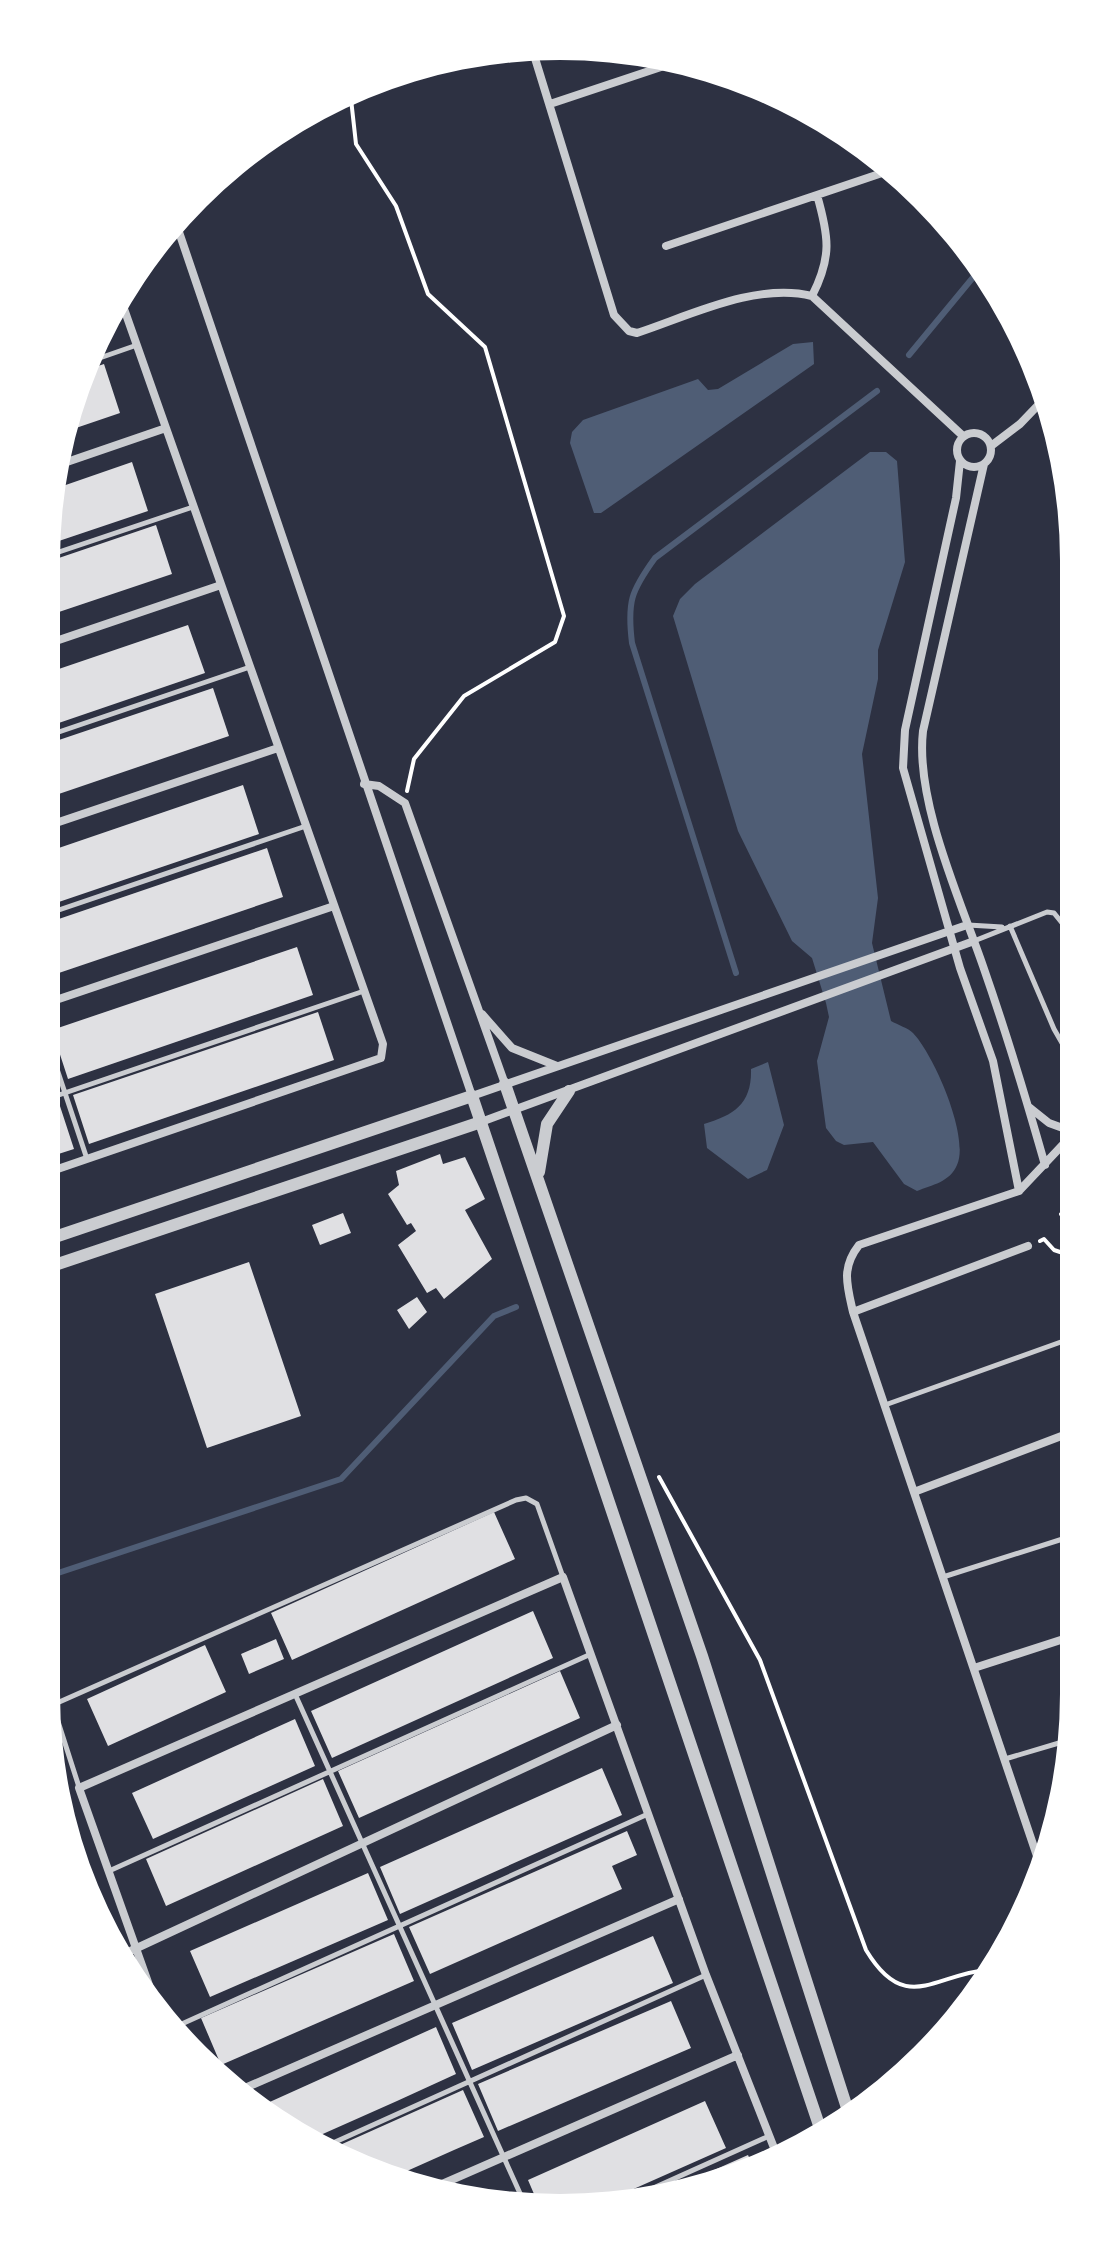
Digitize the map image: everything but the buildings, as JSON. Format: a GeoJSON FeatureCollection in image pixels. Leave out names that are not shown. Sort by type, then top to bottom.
{"type":"FeatureCollection","features":[{"type":"Feature","properties":{"kind":"street"},"geometry":{"type":"LineString","coordinates":[[536,61],[614,315],[629,331],[637,333],[745,298],[797,293],[812,296],[963,436],[979,434],[991,446]]}},
{"type":"Feature","properties":{"kind":"street"},"geometry":{"type":"LineString","coordinates":[[550,104],[654,69]]}},
{"type":"Feature","properties":{"kind":"street"},"geometry":{"type":"LineString","coordinates":[[666,246],[878,174]]}},
{"type":"Feature","properties":{"kind":"street"},"geometry":{"type":"LineString","coordinates":[[812,296],[828,259],[826,230],[817,195]]}},
{"type":"Feature","properties":{"kind":"street"},"geometry":{"type":"LineString","coordinates":[[180,234],[818,2122]]}},
{"type":"Feature","properties":{"kind":"street"},"geometry":{"type":"LineString","coordinates":[[60,1168],[381,1058],[383,1044],[126,313]]}},
{"type":"Feature","properties":{"kind":"street"},"geometry":{"type":"LineString","coordinates":[[1036,408],[991,446],[990,456],[984,464],[923,731],[921,766],[967,925],[1014,1056],[1045,1165]]}},
{"type":"Feature","properties":{"kind":"street"},"geometry":{"type":"LineString","coordinates":[[70,461],[166,428]]}},
{"type":"Feature","properties":{"kind":"street"},"geometry":{"type":"LineString","coordinates":[[963,436],[956,451],[960,461],[905,730],[903,768],[954,949],[993,1061],[1019,1191]]}},
{"type":"Feature","properties":{"kind":"street"},"geometry":{"type":"LineString","coordinates":[[960,461],[969,467],[984,464]]}},
{"type":"Feature","properties":{"kind":"street"},"geometry":{"type":"LineString","coordinates":[[60,640],[221,585]]}},
{"type":"Feature","properties":{"kind":"street"},"geometry":{"type":"LineString","coordinates":[[933,602],[951,606]]}},
{"type":"Feature","properties":{"kind":"street"},"geometry":{"type":"LineString","coordinates":[[920,661],[937,665]]}},
{"type":"Feature","properties":{"kind":"street"},"geometry":{"type":"LineString","coordinates":[[60,822],[278,748]]}},
{"type":"Feature","properties":{"kind":"street"},"geometry":{"type":"LineString","coordinates":[[364,784],[379,786],[405,803],[702,1656],[846,2104]]}},
{"type":"Feature","properties":{"kind":"street"},"geometry":{"type":"LineString","coordinates":[[60,999],[334,906]]}},
{"type":"Feature","properties":{"kind":"street"},"geometry":{"type":"LineString","coordinates":[[60,1235],[967,925]]}},
{"type":"Feature","properties":{"kind":"street"},"geometry":{"type":"LineString","coordinates":[[60,1263],[514,1111],[974,941]]}},
{"type":"Feature","properties":{"kind":"street"},"geometry":{"type":"LineString","coordinates":[[478,1010],[512,1048],[558,1066]]}},
{"type":"Feature","properties":{"kind":"street"},"geometry":{"type":"LineString","coordinates":[[993,1061],[1014,1056]]}},
{"type":"Feature","properties":{"kind":"street"},"geometry":{"type":"LineString","coordinates":[[538,1178],[547,1124],[569,1091]]}},
{"type":"Feature","properties":{"kind":"street"},"geometry":{"type":"LineString","coordinates":[[1029,1107],[1060,1128]]}},
{"type":"Feature","properties":{"kind":"street"},"geometry":{"type":"LineString","coordinates":[[1035,1849],[853,1312],[845,1277],[848,1260],[859,1245],[1019,1191],[1060,1147]]}},
{"type":"Feature","properties":{"kind":"street"},"geometry":{"type":"LineString","coordinates":[[853,1312],[1028,1246]]}},
{"type":"Feature","properties":{"kind":"street"},"geometry":{"type":"LineString","coordinates":[[914,1492],[1060,1437]]}},
{"type":"Feature","properties":{"kind":"street"},"geometry":{"type":"LineString","coordinates":[[145,1973],[79,1788],[563,1577],[706,1975],[773,2146]]}},
{"type":"Feature","properties":{"kind":"street"},"geometry":{"type":"LineString","coordinates":[[974,1668],[1060,1640]]}},
{"type":"Feature","properties":{"kind":"street"},"geometry":{"type":"LineString","coordinates":[[131,1951],[617,1725]]}},
{"type":"Feature","properties":{"kind":"street"},"geometry":{"type":"LineString","coordinates":[[250,2086],[679,1899]]}},
{"type":"Feature","properties":{"kind":"street"},"geometry":{"type":"LineString","coordinates":[[449,2181],[738,2055]]}},
{"type":"Feature","properties":{"kind":"lane"},"geometry":{"type":"LineString","coordinates":[[104,357],[137,345]]}},
{"type":"Feature","properties":{"kind":"lane"},"geometry":{"type":"LineString","coordinates":[[60,552],[193,507]]}},
{"type":"Feature","properties":{"kind":"lane"},"geometry":{"type":"LineString","coordinates":[[60,732],[250,667]]}},
{"type":"Feature","properties":{"kind":"lane"},"geometry":{"type":"LineString","coordinates":[[60,910],[306,826]]}},
{"type":"Feature","properties":{"kind":"lane"},"geometry":{"type":"LineString","coordinates":[[974,941],[1006,926],[1054,913],[1060,920]]}},
{"type":"Feature","properties":{"kind":"lane"},"geometry":{"type":"LineString","coordinates":[[967,925],[1006,926]]}},
{"type":"Feature","properties":{"kind":"lane"},"geometry":{"type":"LineString","coordinates":[[1006,926],[1060,1040]]}},
{"type":"Feature","properties":{"kind":"lane"},"geometry":{"type":"LineString","coordinates":[[60,1094],[364,991]]}},
{"type":"Feature","properties":{"kind":"lane"},"geometry":{"type":"LineString","coordinates":[[60,1080],[87,1159]]}},
{"type":"Feature","properties":{"kind":"lane"},"geometry":{"type":"LineString","coordinates":[[884,1405],[1060,1342]]}},
{"type":"Feature","properties":{"kind":"lane"},"geometry":{"type":"LineString","coordinates":[[60,1702],[516,1500],[526,1498],[537,1504],[563,1577]]}},
{"type":"Feature","properties":{"kind":"lane"},"geometry":{"type":"LineString","coordinates":[[943,1577],[1060,1540]]}},
{"type":"Feature","properties":{"kind":"lane"},"geometry":{"type":"LineString","coordinates":[[109,1871],[591,1654]]}},
{"type":"Feature","properties":{"kind":"lane"},"geometry":{"type":"LineString","coordinates":[[295,1694],[520,2192]]}},
{"type":"Feature","properties":{"kind":"lane"},"geometry":{"type":"LineString","coordinates":[[62,1733],[79,1788]]}},
{"type":"Feature","properties":{"kind":"lane"},"geometry":{"type":"LineString","coordinates":[[1004,1759],[1057,1743]]}},
{"type":"Feature","properties":{"kind":"lane"},"geometry":{"type":"LineString","coordinates":[[183,2023],[650,1813]]}},
{"type":"Feature","properties":{"kind":"lane"},"geometry":{"type":"LineString","coordinates":[[337,2141],[706,1975]]}},
{"type":"Feature","properties":{"kind":"lane"},"geometry":{"type":"LineString","coordinates":[[667,2182],[769,2136]]}},
{"type":"Feature","properties":{"kind":"path"},"geometry":{"type":"LineString","coordinates":[[352,106],[356,144],[396,206],[428,294],[485,347],[564,616],[555,642],[464,696],[414,759],[405,803]]}},
{"type":"Feature","properties":{"kind":"path"},"geometry":{"type":"LineString","coordinates":[[1028,1246],[1044,1239],[1060,1252]]}},
{"type":"Feature","properties":{"kind":"path"},"geometry":{"type":"LineString","coordinates":[[655,1471],[760,1660],[866,1950],[877,1969],[892,1981],[928,1988],[975,1973]]}},
{"type":"Feature","properties":{"kind":"water"},"geometry":{"type":"Polygon","coordinates":[[[813,342],[814,364],[601,513],[594,513],[570,443],[572,432],[583,420],[698,379],[708,390],[718,389],[793,344],[813,342]]]}},
{"type":"Feature","properties":{"kind":"water"},"geometry":{"type":"Polygon","coordinates":[[[870,452],[886,452],[897,461],[905,562],[878,650],[878,679],[862,754],[878,898],[872,943],[891,1021],[913,1033],[931,1059],[948,1097],[959,1136],[960,1152],[954,1171],[940,1182],[917,1191],[904,1184],[873,1142],[844,1145],[836,1141],[826,1128],[817,1061],[829,1017],[826,1003],[812,958],[792,941],[738,831],[673,616],[680,599],[695,584],[870,452]]]}},
{"type":"Feature","properties":{"kind":"water"},"geometry":{"type":"Polygon","coordinates":[[[768,1062],[784,1125],[767,1170],[748,1179],[707,1148],[704,1124],[740,1106],[751,1081],[751,1069],[768,1062]]]}},
{"type":"Feature","properties":{"kind":"waterway"},"geometry":{"type":"LineString","coordinates":[[909,355],[973,278]]}},
{"type":"Feature","properties":{"kind":"waterway"},"geometry":{"type":"LineString","coordinates":[[736,973],[632,643],[630,617],[633,598],[655,558],[877,391]]}},
{"type":"Feature","properties":{"kind":"waterway"},"geometry":{"type":"LineString","coordinates":[[60,1572],[341,1479],[494,1316],[516,1307]]}}]}
